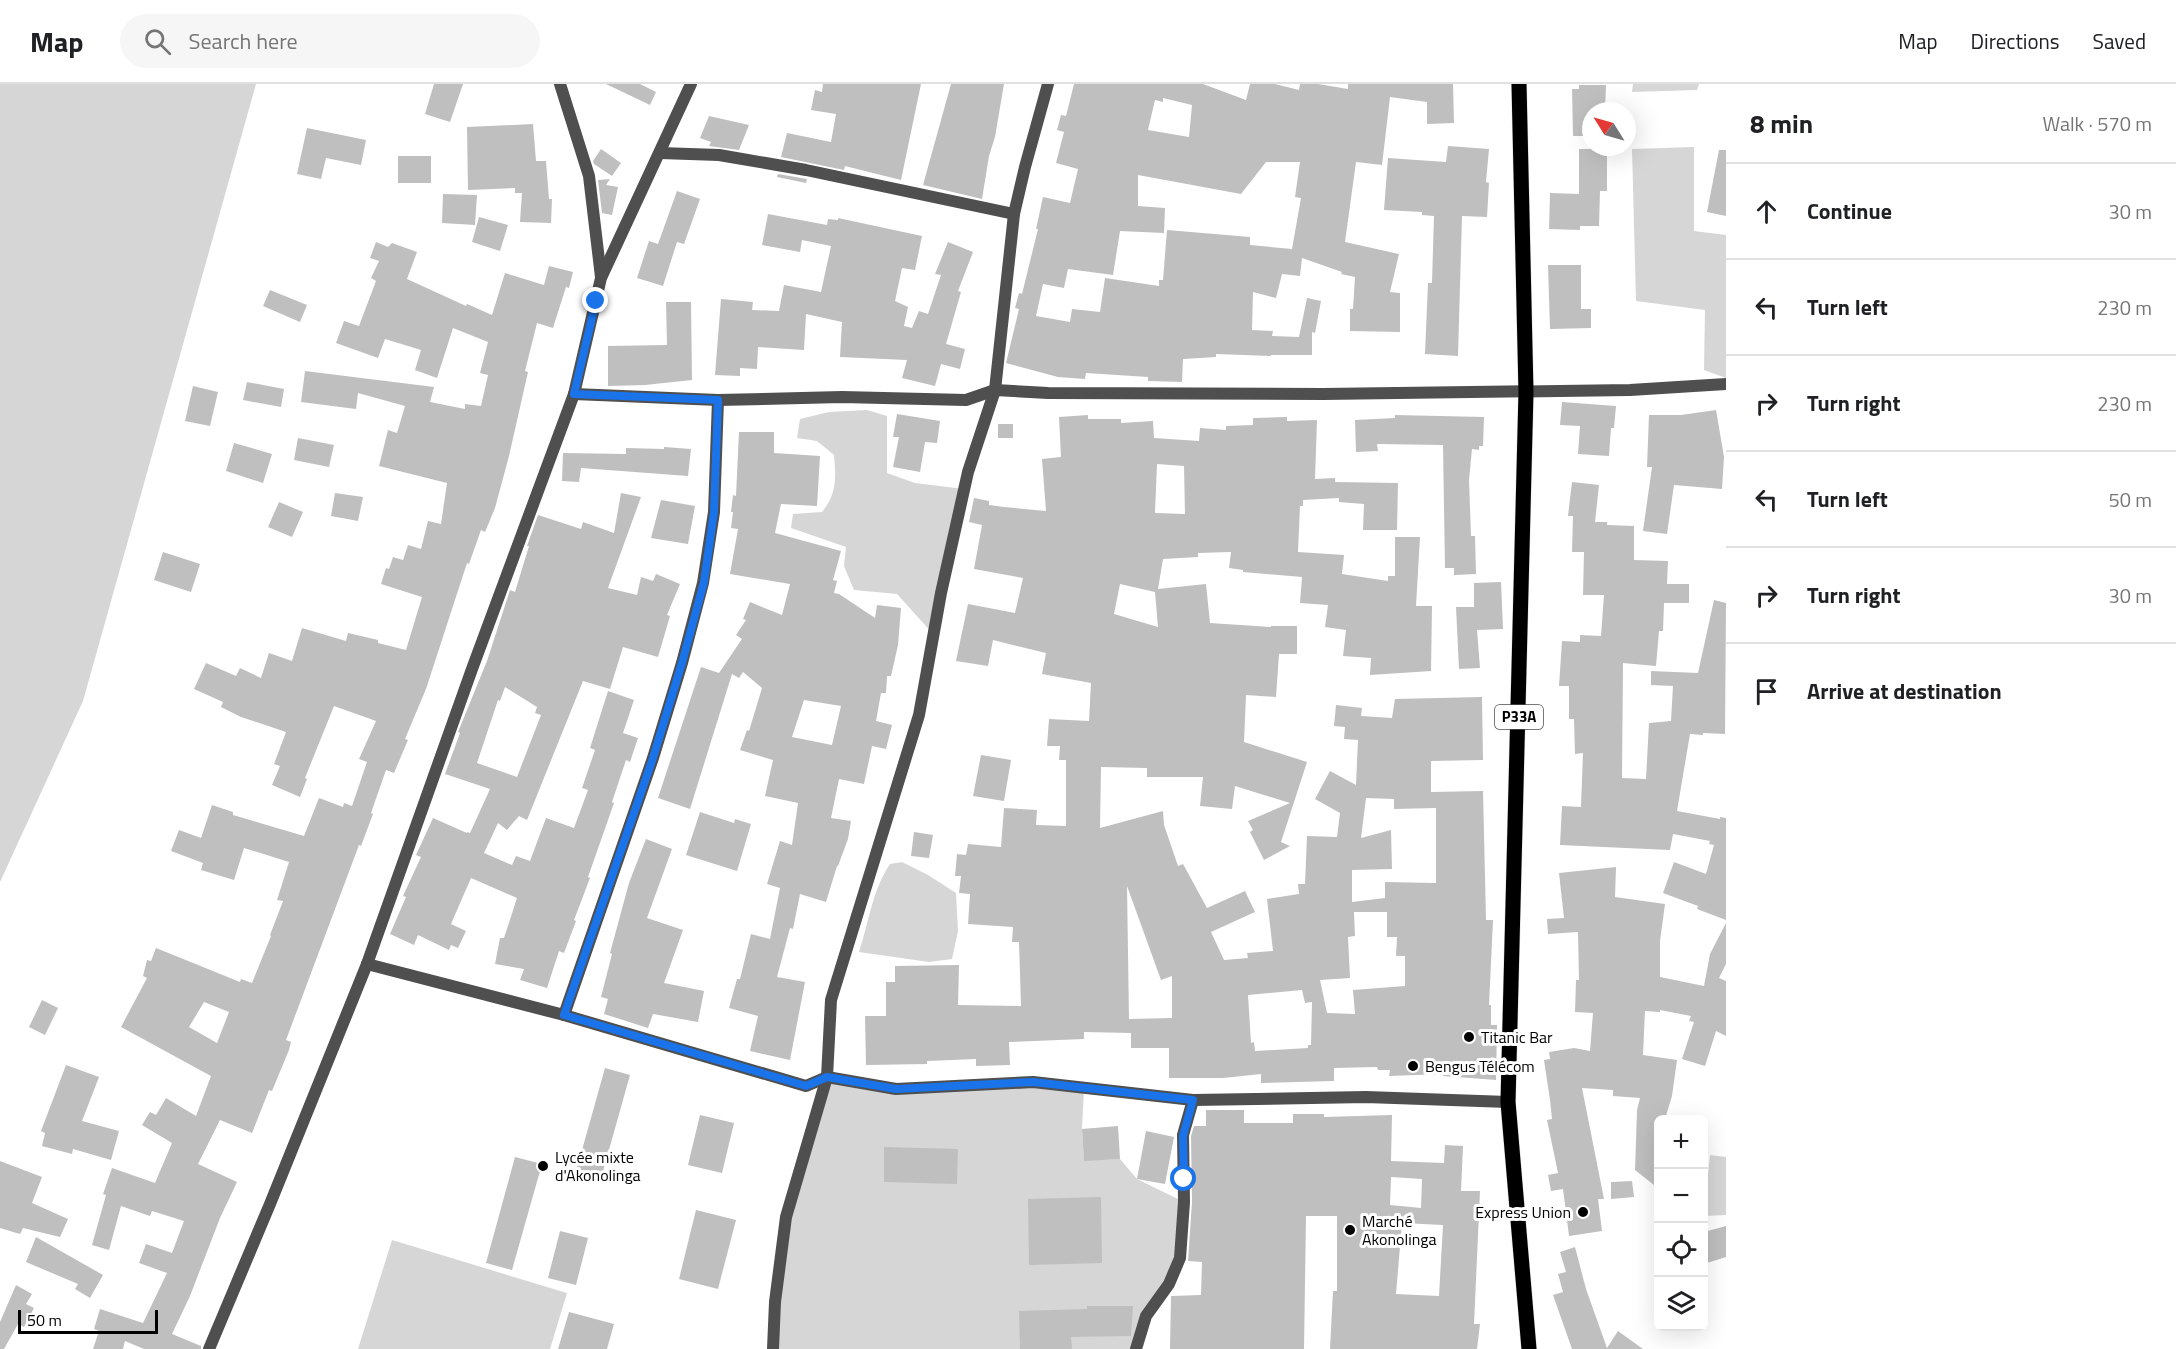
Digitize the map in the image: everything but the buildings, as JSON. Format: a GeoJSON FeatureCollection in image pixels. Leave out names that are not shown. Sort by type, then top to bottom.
{"type":"FeatureCollection","features":[{"type":"Feature","properties":{"kind":"main road","name":"P33A"},"geometry":{"type":"LineString","coordinates":[[1520,84],[1526,392],[1508,1102],[1528,1349]]}},
{"type":"Feature","properties":{"kind":"street"},"geometry":{"type":"LineString","coordinates":[[560,84],[589,176],[601,278]]}},
{"type":"Feature","properties":{"kind":"street"},"geometry":{"type":"LineString","coordinates":[[209,1349],[367,964],[472,669],[574,394],[601,278],[691,84]]}},
{"type":"Feature","properties":{"kind":"street"},"geometry":{"type":"LineString","coordinates":[[773,1349],[775,1302],[786,1217],[827,1077],[831,1000],[919,715],[941,593],[968,472],[995,390],[1014,214],[1048,84]]}},
{"type":"Feature","properties":{"kind":"street"},"geometry":{"type":"LineString","coordinates":[[660,153],[730,157],[806,170],[1014,214]]}},
{"type":"Feature","properties":{"kind":"street"},"geometry":{"type":"LineString","coordinates":[[574,394],[718,400],[842,397],[966,400],[995,390],[1048,393],[1290,394],[1630,390],[1726,384]]}},
{"type":"Feature","properties":{"kind":"street"},"geometry":{"type":"LineString","coordinates":[[564,1015],[653,758],[704,582],[714,512],[718,400]]}},
{"type":"Feature","properties":{"kind":"street"},"geometry":{"type":"LineString","coordinates":[[367,964],[564,1015],[806,1086],[827,1077],[896,1089],[1033,1082],[1193,1100],[1366,1097],[1508,1102]]}},
{"type":"Feature","properties":{"kind":"street"},"geometry":{"type":"LineString","coordinates":[[1136,1349],[1146,1316],[1170,1284],[1180,1258],[1184,1202],[1183,1136],[1193,1100]]}},
{"type":"Feature","properties":{"kind":"shaded area"},"geometry":{"type":"Polygon","coordinates":[[[0,84],[256,84],[83,701],[0,882],[0,84]]]}},
{"type":"Feature","properties":{"kind":"shaded area"},"geometry":{"type":"Polygon","coordinates":[[[1633,84],[1699,84],[1697,90],[1632,92],[1633,84]]]}},
{"type":"Feature","properties":{"kind":"shaded area"},"geometry":{"type":"Polygon","coordinates":[[[1694,147],[1694,231],[1726,235],[1726,378],[1704,370],[1705,310],[1636,301],[1632,156],[1636,156],[1636,149],[1694,147]]]}},
{"type":"Feature","properties":{"kind":"shaded area"},"geometry":{"type":"Polygon","coordinates":[[[867,410],[887,416],[887,473],[915,483],[964,489],[934,635],[897,594],[854,590],[844,566],[846,547],[791,528],[793,514],[822,512],[833,492],[835,478],[834,455],[817,441],[797,438],[800,419],[829,412],[867,410]]]}},
{"type":"Feature","properties":{"kind":"shaded area"},"geometry":{"type":"Polygon","coordinates":[[[902,862],[956,893],[958,931],[952,959],[929,962],[859,952],[875,896],[884,874],[890,864],[902,862]]]}},
{"type":"Feature","properties":{"kind":"shaded area"},"geometry":{"type":"Polygon","coordinates":[[[827,1077],[896,1089],[1033,1082],[1084,1089],[1082,1129],[1084,1160],[1120,1159],[1137,1179],[1184,1202],[1180,1258],[1146,1316],[1136,1349],[773,1349],[786,1217],[827,1077]]]}},
{"type":"Feature","properties":{"kind":"shaded area"},"geometry":{"type":"Polygon","coordinates":[[[1710,1155],[1726,1157],[1726,1215],[1708,1216],[1710,1155]]]}},
{"type":"Feature","properties":{"kind":"shaded area"},"geometry":{"type":"Polygon","coordinates":[[[392,1240],[567,1293],[550,1349],[358,1349],[392,1240]]]}},
{"type":"Feature","properties":{"kind":"place","name":"Titanic Bar"},"geometry":{"type":"Point","coordinates":[1469,1037]}},
{"type":"Feature","properties":{"kind":"place","name":"Bengus Télécom"},"geometry":{"type":"Point","coordinates":[1413,1066]}},
{"type":"Feature","properties":{"kind":"place","name":"Lycée mixte d'Akonolinga"},"geometry":{"type":"Point","coordinates":[543,1166]}},
{"type":"Feature","properties":{"kind":"place","name":"Express Union"},"geometry":{"type":"Point","coordinates":[1583,1212]}},
{"type":"Feature","properties":{"kind":"place","name":"Marché Akonolinga"},"geometry":{"type":"Point","coordinates":[1350,1230]}},
{"type":"Feature","properties":{"kind":"route"},"geometry":{"type":"LineString","coordinates":[[596,301],[574,394],[718,400],[714,512],[704,582],[682,663],[653,758],[564,1015],[806,1086],[827,1077],[896,1089],[1033,1082],[1193,1100],[1183,1136],[1184,1179]]}}]}
